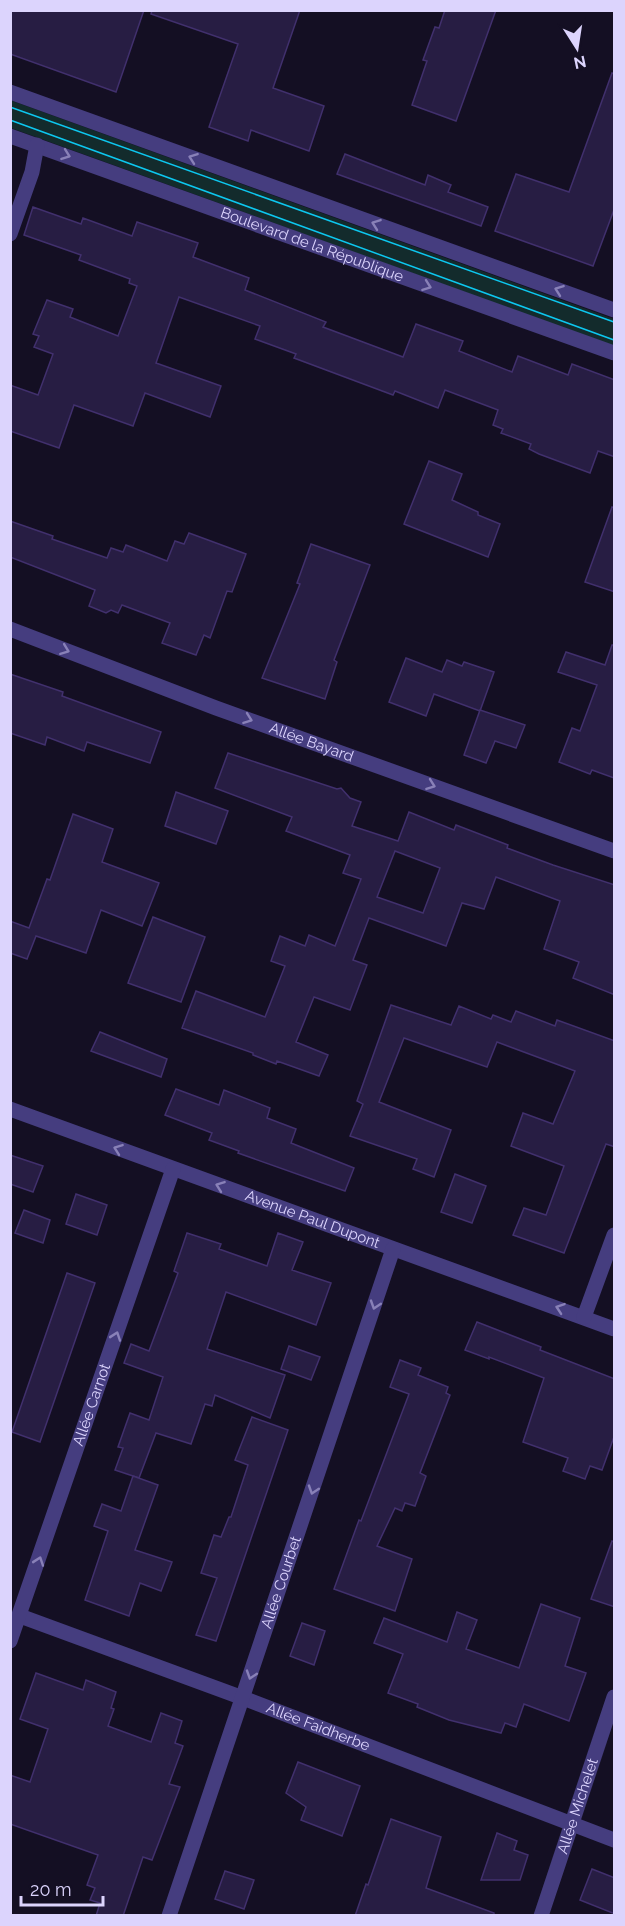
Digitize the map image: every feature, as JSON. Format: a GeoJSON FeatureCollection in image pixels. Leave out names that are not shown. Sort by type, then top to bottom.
{"type":"FeatureCollection","features":[{"type":"Feature","properties":{"kind":"street"},"geometry":{"type":"LineString","coordinates":[[10,92],[615,310]]}},
{"type":"Feature","properties":{"kind":"street","name":"Boulevard de la République"},"geometry":{"type":"LineString","coordinates":[[10,136],[615,353]]}},
{"type":"Feature","properties":{"kind":"street"},"geometry":{"type":"LineString","coordinates":[[10,234],[32,172],[37,145]]}},
{"type":"Feature","properties":{"kind":"street","name":"Allée Bayard"},"geometry":{"type":"LineString","coordinates":[[10,629],[216,708],[615,851]]}},
{"type":"Feature","properties":{"kind":"street","name":"Avenue Paul Dupont"},"geometry":{"type":"LineString","coordinates":[[10,1109],[615,1329]]}},
{"type":"Feature","properties":{"kind":"street","name":"Allée Carnot"},"geometry":{"type":"LineString","coordinates":[[10,1641],[173,1169]]}},
{"type":"Feature","properties":{"kind":"street"},"geometry":{"type":"LineString","coordinates":[[584,1317],[615,1234]]}},
{"type":"Feature","properties":{"kind":"street","name":"Allée Courbet"},"geometry":{"type":"LineString","coordinates":[[169,1916],[393,1250]]}},
{"type":"Feature","properties":{"kind":"street","name":"Allée Faidherbe"},"geometry":{"type":"LineString","coordinates":[[20,1616],[243,1698],[615,1840]]}},
{"type":"Feature","properties":{"kind":"street","name":"Allée Michelet"},"geometry":{"type":"LineString","coordinates":[[541,1916],[615,1697]]}},
{"type":"Feature","properties":{"kind":"green space"},"geometry":{"type":"Polygon","coordinates":[[[10,100],[614,319],[614,346],[11,128],[10,100]]]}},
{"type":"Feature","properties":{"kind":"building"},"geometry":{"type":"Polygon","coordinates":[[[10,10],[144,10],[116,92],[10,54],[10,10]]]}},
{"type":"Feature","properties":{"kind":"building"},"geometry":{"type":"Polygon","coordinates":[[[152,10],[300,10],[273,88],[324,106],[309,151],[251,130],[248,141],[209,127],[238,44],[151,14],[152,10]]]}},
{"type":"Feature","properties":{"kind":"building"},"geometry":{"type":"Polygon","coordinates":[[[445,10],[496,10],[456,121],[412,105],[427,61],[423,60],[435,27],[439,28],[445,10]]]}},
{"type":"Feature","properties":{"kind":"building"},"geometry":{"type":"Polygon","coordinates":[[[612,73],[615,74],[615,207],[593,266],[495,231],[516,174],[569,192],[612,73]]]}},
{"type":"Feature","properties":{"kind":"building"},"geometry":{"type":"Polygon","coordinates":[[[345,154],[425,185],[428,175],[451,185],[448,192],[488,207],[481,226],[337,174],[345,154]]]}},
{"type":"Feature","properties":{"kind":"building"},"geometry":{"type":"Polygon","coordinates":[[[33,207],[81,224],[83,218],[132,236],[137,222],[198,243],[193,257],[249,278],[245,290],[326,322],[323,327],[403,357],[416,324],[463,341],[459,351],[512,372],[518,356],[568,375],[572,364],[615,380],[615,457],[598,451],[590,473],[539,454],[529,449],[531,444],[501,433],[503,429],[493,425],[498,410],[445,390],[438,408],[395,391],[393,395],[294,358],[296,354],[255,339],[260,326],[179,297],[156,363],[221,386],[210,417],[145,393],[133,426],[74,405],[59,448],[10,431],[10,385],[38,395],[53,354],[34,347],[39,336],[33,334],[47,300],[73,309],[70,317],[118,336],[137,286],[129,283],[130,279],[79,260],[81,255],[24,235],[33,207]]]}},
{"type":"Feature","properties":{"kind":"building"},"geometry":{"type":"Polygon","coordinates":[[[429,461],[462,474],[452,500],[500,524],[488,557],[404,524],[429,461]]]}},
{"type":"Feature","properties":{"kind":"building"},"geometry":{"type":"Polygon","coordinates":[[[612,507],[615,508],[615,592],[585,582],[612,507]]]}},
{"type":"Feature","properties":{"kind":"building"},"geometry":{"type":"Polygon","coordinates":[[[10,521],[53,536],[52,539],[107,558],[111,548],[123,552],[126,545],[167,561],[175,541],[184,544],[189,533],[246,554],[232,592],[227,591],[210,638],[204,635],[196,655],[162,643],[170,623],[122,605],[118,613],[111,610],[106,613],[89,606],[95,590],[10,557],[10,521]]]}},
{"type":"Feature","properties":{"kind":"building"},"geometry":{"type":"Polygon","coordinates":[[[311,544],[370,565],[334,660],[337,662],[325,699],[262,678],[300,584],[297,583],[311,544]]]}},
{"type":"Feature","properties":{"kind":"building"},"geometry":{"type":"Polygon","coordinates":[[[612,645],[615,645],[614,778],[592,770],[590,774],[559,762],[572,728],[580,731],[597,685],[558,672],[566,652],[605,665],[612,645]]]}},
{"type":"Feature","properties":{"kind":"building"},"geometry":{"type":"Polygon","coordinates":[[[406,658],[442,672],[447,660],[462,666],[464,662],[494,672],[480,711],[434,694],[426,716],[389,702],[406,658]]]}},
{"type":"Feature","properties":{"kind":"building"},"geometry":{"type":"Polygon","coordinates":[[[10,674],[63,692],[62,696],[161,732],[150,763],[87,742],[84,751],[47,737],[45,745],[10,733],[10,674]]]}},
{"type":"Feature","properties":{"kind":"building"},"geometry":{"type":"Polygon","coordinates":[[[480,710],[525,725],[516,748],[495,741],[486,763],[464,755],[480,710]]]}},
{"type":"Feature","properties":{"kind":"building"},"geometry":{"type":"Polygon","coordinates":[[[228,753],[337,789],[341,788],[350,798],[361,802],[352,826],[398,841],[409,812],[454,830],[456,825],[508,845],[507,848],[615,885],[615,995],[573,978],[579,962],[544,949],[560,901],[496,877],[484,909],[462,903],[446,946],[369,918],[353,960],[367,965],[350,1010],[314,997],[296,1042],[328,1055],[319,1076],[277,1061],[276,1064],[253,1055],[253,1053],[182,1028],[196,991],[265,1017],[285,966],[271,961],[280,936],[305,946],[309,935],[335,946],[361,879],[343,873],[350,855],[286,831],[292,817],[215,788],[228,753]],[[395,851],[377,897],[423,913],[440,868],[395,851]]]}},
{"type":"Feature","properties":{"kind":"building"},"geometry":{"type":"Polygon","coordinates":[[[176,792],[228,811],[216,844],[165,826],[176,792]]]}},
{"type":"Feature","properties":{"kind":"building"},"geometry":{"type":"Polygon","coordinates":[[[73,814],[113,829],[102,862],[159,883],[142,926],[101,910],[86,953],[36,936],[27,959],[10,953],[10,921],[29,928],[47,879],[50,880],[73,814]]]}},
{"type":"Feature","properties":{"kind":"building"},"geometry":{"type":"Polygon","coordinates":[[[153,917],[205,937],[181,1002],[128,983],[153,917]]]}},
{"type":"Feature","properties":{"kind":"building"},"geometry":{"type":"Polygon","coordinates":[[[391,1005],[451,1025],[459,1006],[491,1019],[493,1015],[511,1022],[516,1011],[555,1026],[557,1020],[615,1041],[615,1147],[606,1144],[564,1253],[513,1235],[524,1208],[546,1215],[564,1166],[511,1146],[523,1113],[553,1124],[575,1071],[497,1042],[487,1067],[404,1038],[379,1102],[451,1130],[434,1177],[413,1169],[417,1159],[350,1136],[363,1104],[357,1101],[391,1005]]]}},
{"type":"Feature","properties":{"kind":"building"},"geometry":{"type":"Polygon","coordinates":[[[100,1032],[167,1059],[161,1077],[91,1051],[100,1032]]]}},
{"type":"Feature","properties":{"kind":"building"},"geometry":{"type":"Polygon","coordinates":[[[176,1089],[219,1105],[224,1090],[270,1108],[267,1118],[296,1129],[291,1143],[354,1168],[345,1191],[238,1153],[239,1151],[209,1140],[212,1133],[165,1115],[176,1089]]]}},
{"type":"Feature","properties":{"kind":"building"},"geometry":{"type":"Polygon","coordinates":[[[10,1155],[43,1166],[33,1192],[10,1184],[10,1155]]]}},
{"type":"Feature","properties":{"kind":"building"},"geometry":{"type":"Polygon","coordinates":[[[455,1174],[486,1186],[472,1223],[441,1212],[455,1174]]]}},
{"type":"Feature","properties":{"kind":"building"},"geometry":{"type":"Polygon","coordinates":[[[76,1194],[107,1205],[97,1235],[66,1224],[76,1194]]]}},
{"type":"Feature","properties":{"kind":"building"},"geometry":{"type":"Polygon","coordinates":[[[24,1210],[50,1220],[43,1243],[15,1233],[24,1210]]]}},
{"type":"Feature","properties":{"kind":"building"},"geometry":{"type":"Polygon","coordinates":[[[187,1233],[221,1244],[219,1249],[267,1266],[278,1233],[303,1242],[292,1270],[331,1283],[316,1325],[226,1292],[207,1349],[285,1375],[270,1418],[215,1395],[212,1406],[205,1404],[191,1444],[156,1433],[139,1478],[115,1470],[123,1448],[118,1447],[130,1413],[149,1420],[163,1377],[124,1363],[131,1344],[149,1351],[178,1273],[174,1271],[187,1233]]]}},
{"type":"Feature","properties":{"kind":"building"},"geometry":{"type":"Polygon","coordinates":[[[67,1273],[95,1283],[40,1442],[12,1432],[67,1273]]]}},
{"type":"Feature","properties":{"kind":"building"},"geometry":{"type":"Polygon","coordinates":[[[477,1322],[541,1347],[540,1350],[615,1379],[615,1434],[602,1470],[590,1466],[585,1479],[563,1471],[568,1458],[523,1442],[544,1378],[465,1350],[477,1322]]]}},
{"type":"Feature","properties":{"kind":"building"},"geometry":{"type":"Polygon","coordinates":[[[289,1346],[320,1357],[311,1380],[281,1369],[289,1346]]]}},
{"type":"Feature","properties":{"kind":"building"},"geometry":{"type":"Polygon","coordinates":[[[400,1360],[421,1368],[418,1375],[448,1387],[446,1393],[450,1395],[420,1473],[426,1476],[415,1506],[405,1503],[402,1511],[395,1508],[377,1546],[412,1559],[395,1611],[334,1589],[409,1394],[390,1387],[400,1360]]]}},
{"type":"Feature","properties":{"kind":"building"},"geometry":{"type":"Polygon","coordinates":[[[252,1417],[288,1430],[216,1641],[196,1635],[217,1578],[201,1573],[214,1535],[221,1537],[231,1517],[248,1465],[235,1460],[252,1417]]]}},
{"type":"Feature","properties":{"kind":"building"},"geometry":{"type":"Polygon","coordinates":[[[133,1476],[158,1485],[135,1550],[172,1562],[161,1591],[140,1583],[129,1616],[85,1600],[108,1531],[94,1526],[102,1504],[121,1511],[133,1476]]]}},
{"type":"Feature","properties":{"kind":"building"},"geometry":{"type":"Polygon","coordinates":[[[612,1541],[615,1542],[615,1607],[591,1599],[612,1541]]]}},
{"type":"Feature","properties":{"kind":"building"},"geometry":{"type":"Polygon","coordinates":[[[541,1604],[580,1618],[565,1666],[586,1673],[569,1721],[524,1704],[516,1727],[505,1723],[501,1733],[449,1720],[417,1707],[418,1704],[388,1693],[403,1654],[374,1643],[384,1618],[447,1642],[457,1612],[477,1620],[466,1649],[519,1668],[541,1604]]]}},
{"type":"Feature","properties":{"kind":"building"},"geometry":{"type":"Polygon","coordinates":[[[302,1623],[325,1631],[314,1665],[290,1656],[302,1623]]]}},
{"type":"Feature","properties":{"kind":"building"},"geometry":{"type":"Polygon","coordinates":[[[36,1673],[83,1690],[86,1680],[116,1692],[111,1708],[114,1709],[108,1726],[151,1742],[161,1713],[182,1721],[175,1743],[183,1746],[169,1784],[180,1787],[152,1860],[143,1857],[123,1916],[96,1916],[100,1903],[90,1900],[95,1888],[87,1885],[98,1855],[10,1824],[10,1775],[30,1782],[48,1729],[20,1719],[36,1673]]]}},
{"type":"Feature","properties":{"kind":"building"},"geometry":{"type":"Polygon","coordinates":[[[298,1762],[360,1786],[342,1836],[301,1820],[306,1807],[286,1793],[298,1762]]]}},
{"type":"Feature","properties":{"kind":"building"},"geometry":{"type":"Polygon","coordinates":[[[391,1819],[441,1837],[426,1888],[494,1913],[494,1916],[355,1916],[391,1819]]]}},
{"type":"Feature","properties":{"kind":"building"},"geometry":{"type":"Polygon","coordinates":[[[497,1833],[517,1841],[514,1850],[528,1855],[520,1880],[481,1880],[497,1833]]]}},
{"type":"Feature","properties":{"kind":"building"},"geometry":{"type":"Polygon","coordinates":[[[592,1869],[615,1878],[615,1914],[580,1900],[592,1869]]]}},
{"type":"Feature","properties":{"kind":"building"},"geometry":{"type":"Polygon","coordinates":[[[225,1871],[254,1880],[244,1909],[215,1899],[225,1871]]]}},
{"type":"Feature","properties":{"kind":"tram line"},"geometry":{"type":"LineString","coordinates":[[10,107],[614,322]]}},
{"type":"Feature","properties":{"kind":"tram line"},"geometry":{"type":"LineString","coordinates":[[10,120],[614,340]]}}]}
